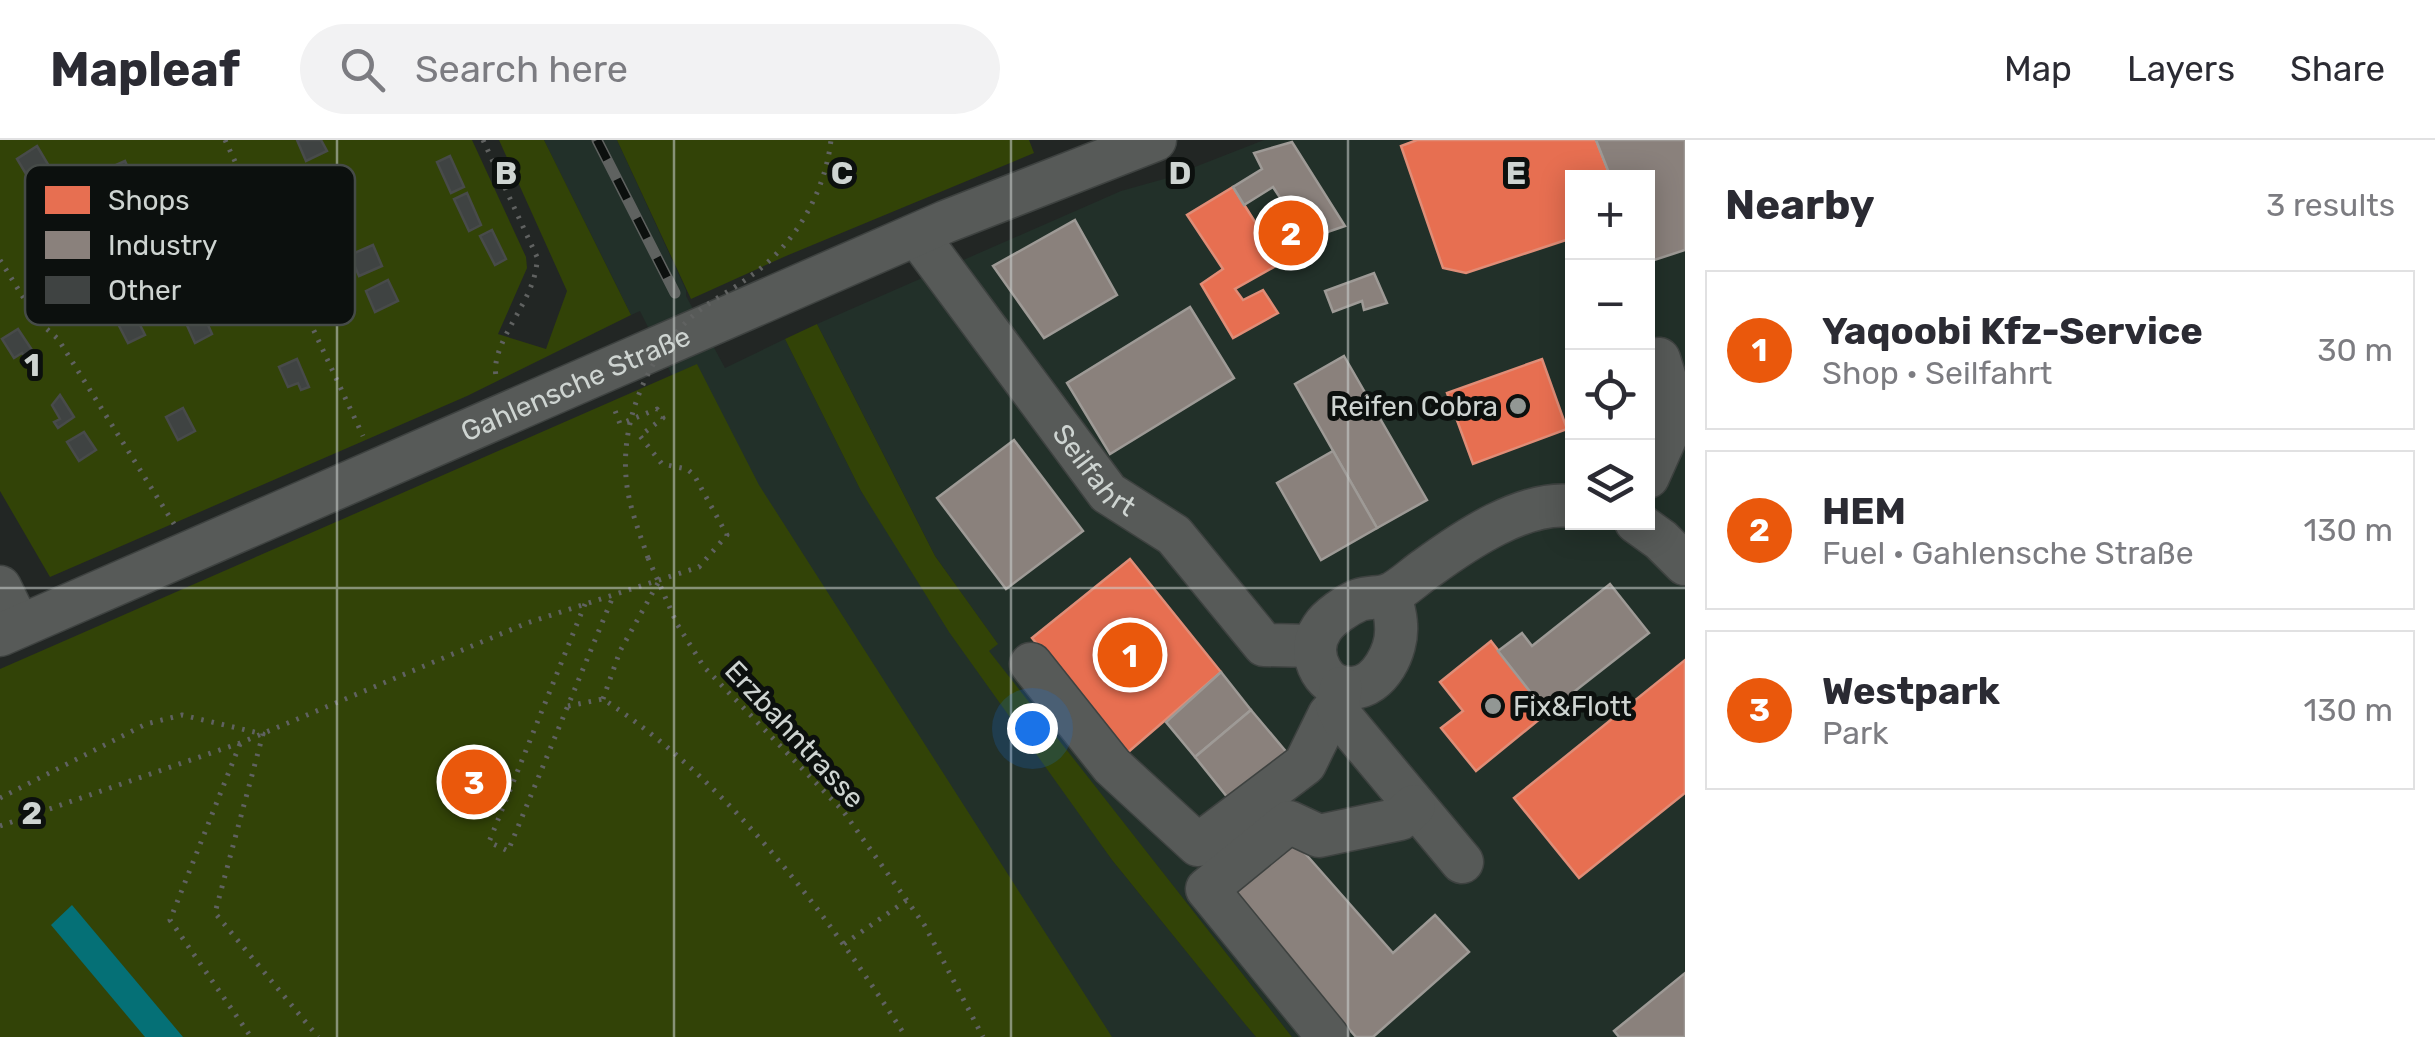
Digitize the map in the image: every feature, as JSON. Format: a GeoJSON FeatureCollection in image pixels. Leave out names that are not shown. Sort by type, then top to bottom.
{"type":"FeatureCollection","features":[{"type":"Feature","properties":{"kind":"street","name":"Gahlensche Straße"},"geometry":{"type":"LineString","coordinates":[[9,631],[917,235],[1155,140]]}},
{"type":"Feature","properties":{"kind":"street","name":"Seilfahrt"},"geometry":{"type":"LineString","coordinates":[[917,235],[1108,493],[1174,535],[1264,644],[1314,646]]}},
{"type":"Feature","properties":{"kind":"street"},"geometry":{"type":"LineString","coordinates":[[1655,461],[1676,414],[1659,359]]}},
{"type":"Feature","properties":{"kind":"street"},"geometry":{"type":"LineString","coordinates":[[1462,862],[1343,719],[1339,697],[1316,663],[1314,646],[1320,629],[1357,600],[1390,594],[1468,538],[1519,516],[1565,505]]}},
{"type":"Feature","properties":{"kind":"street"},"geometry":{"type":"LineString","coordinates":[[1647,530],[1685,564]]}},
{"type":"Feature","properties":{"kind":"street"},"geometry":{"type":"LineString","coordinates":[[0,587],[9,631]]}},
{"type":"Feature","properties":{"kind":"street"},"geometry":{"type":"LineString","coordinates":[[1031,664],[1112,766],[1198,845],[1305,764],[1339,697],[1375,678],[1387,663],[1396,626],[1390,594]]}},
{"type":"Feature","properties":{"kind":"street"},"geometry":{"type":"LineString","coordinates":[[1328,1036],[1207,890],[1289,822],[1318,836],[1400,819],[1414,806]]}},
{"type":"Feature","properties":{"kind":"path"},"geometry":{"type":"LineString","coordinates":[[225,140],[237,165]]}},
{"type":"Feature","properties":{"kind":"path"},"geometry":{"type":"LineString","coordinates":[[483,140],[537,258],[537,275],[494,360],[508,412]]}},
{"type":"Feature","properties":{"kind":"path","name":"Erzbahntrasse"},"geometry":{"type":"LineString","coordinates":[[830,140],[822,180],[791,237],[751,276],[692,316],[654,360],[639,392],[626,449],[631,508],[677,624],[704,667],[824,788],[907,900],[942,955],[983,1037]]}},
{"type":"Feature","properties":{"kind":"path"},"geometry":{"type":"LineString","coordinates":[[0,260],[25,300]]}},
{"type":"Feature","properties":{"kind":"path"},"geometry":{"type":"LineString","coordinates":[[43,325],[58,338],[191,550]]}},
{"type":"Feature","properties":{"kind":"path"},"geometry":{"type":"LineString","coordinates":[[311,325],[378,468]]}},
{"type":"Feature","properties":{"kind":"path"},"geometry":{"type":"LineString","coordinates":[[0,826],[240,743],[527,623],[699,568],[727,535],[694,475],[687,469],[662,464],[640,436],[664,418],[656,409],[620,424]]}},
{"type":"Feature","properties":{"kind":"path"},"geometry":{"type":"LineString","coordinates":[[603,699],[620,651],[659,580]]}},
{"type":"Feature","properties":{"kind":"path"},"geometry":{"type":"LineString","coordinates":[[585,604],[489,842],[508,850],[614,594]]}},
{"type":"Feature","properties":{"kind":"path"},"geometry":{"type":"LineString","coordinates":[[568,706],[603,699],[665,743],[700,776],[784,869],[843,944],[906,1037]]}},
{"type":"Feature","properties":{"kind":"path"},"geometry":{"type":"LineString","coordinates":[[0,798],[146,724],[182,714],[263,734]]}},
{"type":"Feature","properties":{"kind":"path"},"geometry":{"type":"LineString","coordinates":[[263,734],[215,913],[318,1037]]}},
{"type":"Feature","properties":{"kind":"path"},"geometry":{"type":"LineString","coordinates":[[240,743],[170,920],[252,1037]]}},
{"type":"Feature","properties":{"kind":"path"},"geometry":{"type":"LineString","coordinates":[[843,944],[907,900]]}},
{"type":"Feature","properties":{"kind":"shaded area"},"geometry":{"type":"Polygon","coordinates":[[[544,140],[617,140],[686,296],[725,368],[785,339],[861,491],[1112,860],[1256,1037],[1042,1037],[672,375],[640,311],[631,315],[544,140]]]}},
{"type":"Feature","properties":{"kind":"shaded area"},"geometry":{"type":"Polygon","coordinates":[[[1264,140],[1685,140],[1685,1037],[1292,1037],[988,651],[997,643],[935,556],[817,324],[1121,191],[1164,179],[1264,140]]]}},
{"type":"Feature","properties":{"kind":"green space"},"geometry":{"type":"Polygon","coordinates":[[[0,140],[472,140],[526,257],[527,268],[498,334],[546,349],[567,291],[499,140],[544,140],[631,315],[467,396],[50,577],[0,491],[0,140]]]}},
{"type":"Feature","properties":{"kind":"green space"},"geometry":{"type":"Polygon","coordinates":[[[617,140],[1029,140],[1034,153],[691,299],[617,140]]]}},
{"type":"Feature","properties":{"kind":"green space"},"geometry":{"type":"Polygon","coordinates":[[[817,324],[935,556],[998,644],[989,651],[1292,1037],[1256,1037],[1112,860],[949,632],[861,491],[785,339],[817,324]]]}},
{"type":"Feature","properties":{"kind":"green space"},"geometry":{"type":"Polygon","coordinates":[[[697,364],[759,485],[1112,1037],[0,1037],[0,669],[697,364]]]}},
{"type":"Feature","properties":{"kind":"water"},"geometry":{"type":"Polygon","coordinates":[[[72,905],[183,1037],[145,1037],[51,925],[72,905]]]}},
{"type":"Feature","properties":{"kind":"building: Shops"},"geometry":{"type":"Polygon","coordinates":[[[1417,140],[1596,140],[1608,170],[1565,170],[1565,240],[1466,273],[1443,268],[1401,146],[1417,140]]]}},
{"type":"Feature","properties":{"kind":"building: Shops"},"geometry":{"type":"Polygon","coordinates":[[[1233,187],[1281,263],[1235,289],[1243,300],[1263,290],[1278,313],[1233,338],[1201,284],[1223,269],[1187,215],[1233,187]]]}},
{"type":"Feature","properties":{"kind":"building: Shops"},"geometry":{"type":"Polygon","coordinates":[[[1542,359],[1565,430],[1473,464],[1447,393],[1542,359]]]}},
{"type":"Feature","properties":{"kind":"building: Shops"},"geometry":{"type":"Polygon","coordinates":[[[1130,559],[1221,672],[1126,754],[1032,638],[1130,559]]]}},
{"type":"Feature","properties":{"kind":"building: Shops"},"geometry":{"type":"Polygon","coordinates":[[[1491,641],[1547,713],[1476,771],[1441,728],[1463,711],[1440,682],[1491,641]]]}},
{"type":"Feature","properties":{"kind":"building: Shops"},"geometry":{"type":"Polygon","coordinates":[[[1685,660],[1685,793],[1579,878],[1514,798],[1685,660]]]}},
{"type":"Feature","properties":{"kind":"building: Industry"},"geometry":{"type":"Polygon","coordinates":[[[1596,140],[1685,140],[1685,250],[1655,260],[1655,170],[1608,170],[1596,140]]]}},
{"type":"Feature","properties":{"kind":"building: Industry"},"geometry":{"type":"Polygon","coordinates":[[[1292,142],[1345,226],[1307,239],[1273,187],[1244,205],[1233,187],[1262,169],[1254,153],[1292,142]]]}},
{"type":"Feature","properties":{"kind":"building: Industry"},"geometry":{"type":"Polygon","coordinates":[[[1075,220],[1117,295],[1044,338],[993,266],[1075,220]]]}},
{"type":"Feature","properties":{"kind":"building: Industry"},"geometry":{"type":"Polygon","coordinates":[[[1374,273],[1387,303],[1364,310],[1362,301],[1333,312],[1325,291],[1374,273]]]}},
{"type":"Feature","properties":{"kind":"building: Industry"},"geometry":{"type":"Polygon","coordinates":[[[1190,307],[1234,378],[1110,454],[1067,383],[1190,307]]]}},
{"type":"Feature","properties":{"kind":"building: Industry"},"geometry":{"type":"Polygon","coordinates":[[[1344,356],[1427,500],[1377,528],[1295,384],[1344,356]]]}},
{"type":"Feature","properties":{"kind":"building: Industry"},"geometry":{"type":"Polygon","coordinates":[[[1014,440],[1083,531],[1006,589],[937,498],[1014,440]]]}},
{"type":"Feature","properties":{"kind":"building: Industry"},"geometry":{"type":"Polygon","coordinates":[[[1333,451],[1377,528],[1321,560],[1277,483],[1333,451]]]}},
{"type":"Feature","properties":{"kind":"building: Industry"},"geometry":{"type":"Polygon","coordinates":[[[1610,584],[1649,633],[1547,713],[1498,651],[1522,633],[1532,646],[1610,584]]]}},
{"type":"Feature","properties":{"kind":"building: Industry"},"geometry":{"type":"Polygon","coordinates":[[[1221,672],[1251,710],[1195,757],[1166,722],[1221,672]]]}},
{"type":"Feature","properties":{"kind":"building: Industry"},"geometry":{"type":"Polygon","coordinates":[[[1251,710],[1294,761],[1236,808],[1195,757],[1251,710]]]}},
{"type":"Feature","properties":{"kind":"building: Industry"},"geometry":{"type":"Polygon","coordinates":[[[1288,834],[1393,953],[1435,915],[1469,952],[1373,1037],[1356,1037],[1226,889],[1288,834]]]}},
{"type":"Feature","properties":{"kind":"building: Industry"},"geometry":{"type":"Polygon","coordinates":[[[1685,973],[1685,1037],[1619,1037],[1614,1031],[1685,973]]]}},
{"type":"Feature","properties":{"kind":"building: Other"},"geometry":{"type":"Polygon","coordinates":[[[297,140],[321,140],[327,151],[306,161],[297,140]]]}},
{"type":"Feature","properties":{"kind":"building: Other"},"geometry":{"type":"Polygon","coordinates":[[[37,146],[48,165],[25,165],[25,172],[17,159],[37,146]]]}},
{"type":"Feature","properties":{"kind":"building: Other"},"geometry":{"type":"Polygon","coordinates":[[[450,156],[464,187],[451,193],[437,162],[450,156]]]}},
{"type":"Feature","properties":{"kind":"building: Other"},"geometry":{"type":"Polygon","coordinates":[[[467,193],[481,225],[469,231],[454,199],[467,193]]]}},
{"type":"Feature","properties":{"kind":"building: Other"},"geometry":{"type":"Polygon","coordinates":[[[492,230],[506,259],[495,265],[480,236],[492,230]]]}},
{"type":"Feature","properties":{"kind":"building: Other"},"geometry":{"type":"Polygon","coordinates":[[[373,245],[382,266],[359,276],[355,253],[373,245]]]}},
{"type":"Feature","properties":{"kind":"building: Other"},"geometry":{"type":"Polygon","coordinates":[[[388,280],[398,301],[375,312],[366,291],[388,280]]]}},
{"type":"Feature","properties":{"kind":"building: Other"},"geometry":{"type":"Polygon","coordinates":[[[119,325],[140,325],[145,335],[128,343],[119,325]]]}},
{"type":"Feature","properties":{"kind":"building: Other"},"geometry":{"type":"Polygon","coordinates":[[[187,325],[208,325],[212,334],[195,343],[187,325]]]}},
{"type":"Feature","properties":{"kind":"building: Other"},"geometry":{"type":"Polygon","coordinates":[[[18,329],[34,353],[26,359],[22,353],[14,358],[2,339],[18,329]]]}},
{"type":"Feature","properties":{"kind":"building: Other"},"geometry":{"type":"Polygon","coordinates":[[[297,359],[309,387],[301,390],[298,383],[288,387],[279,367],[297,359]]]}},
{"type":"Feature","properties":{"kind":"building: Other"},"geometry":{"type":"Polygon","coordinates":[[[60,395],[74,417],[58,428],[54,422],[60,419],[52,405],[60,395]]]}},
{"type":"Feature","properties":{"kind":"building: Other"},"geometry":{"type":"Polygon","coordinates":[[[183,408],[195,431],[178,440],[166,417],[183,408]]]}},
{"type":"Feature","properties":{"kind":"building: Other"},"geometry":{"type":"Polygon","coordinates":[[[84,432],[96,450],[79,461],[67,442],[84,432]]]}},
{"type":"Feature","properties":{"kind":"railway"},"geometry":{"type":"LineString","coordinates":[[597,140],[675,293]]}},
{"type":"Feature","properties":{"kind":"place","name":"HEM"},"geometry":{"type":"Point","coordinates":[1291,233]}},
{"type":"Feature","properties":{"kind":"place","name":"Reifen Cobra"},"geometry":{"type":"Point","coordinates":[1518,406]}},
{"type":"Feature","properties":{"kind":"place","name":"Yaqoobi Kfz-Service"},"geometry":{"type":"Point","coordinates":[1130,655]}},
{"type":"Feature","properties":{"kind":"place","name":"Fix&Flott"},"geometry":{"type":"Point","coordinates":[1493,706]}},
{"type":"Feature","properties":{"kind":"place","name":"Westpark"},"geometry":{"type":"Point","coordinates":[474,782]}}]}
